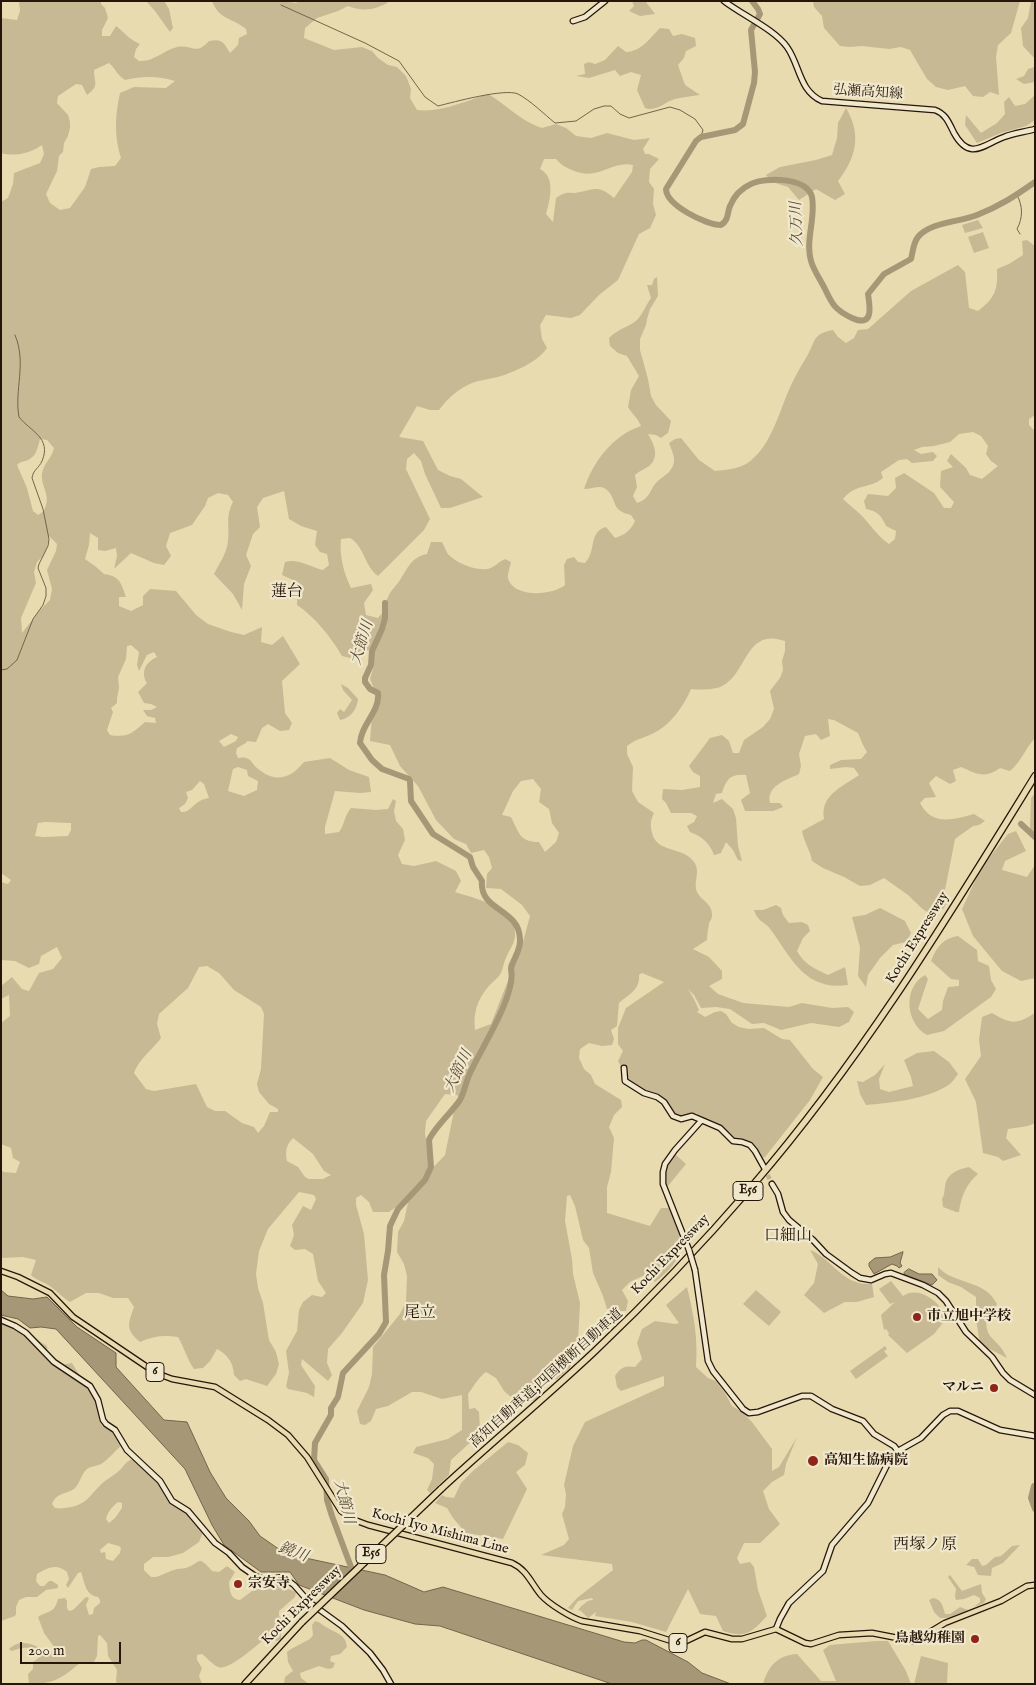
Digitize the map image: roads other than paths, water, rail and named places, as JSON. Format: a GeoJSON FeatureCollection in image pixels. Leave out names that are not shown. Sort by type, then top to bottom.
{"type":"FeatureCollection","features":[{"type":"Feature","properties":{"kind":"highway","name":"Kochi Expressway"},"geometry":{"type":"LineString","coordinates":[[247,1684],[303,1623],[441,1490],[608,1338],[688,1258],[755,1183],[815,1109],[883,1016],[1035,776]]}},
{"type":"Feature","properties":{"kind":"highway","name":"Kochi Expressway"},"geometry":{"type":"LineString","coordinates":[[1026,792],[1035,781]]}},
{"type":"Feature","properties":{"kind":"highway","name":"Kochi Expressway"},"geometry":{"type":"LineString","coordinates":[[804,1127],[892,1009],[994,842]]}},
{"type":"Feature","properties":{"kind":"highway","name":"高知自動車道;四国横断自動車道"},"geometry":{"type":"LineString","coordinates":[[441,1490],[584,1365],[647,1305],[714,1234],[804,1127]]}},
{"type":"Feature","properties":{"kind":"main road","name":"Kochi Iyo Mishima Line"},"geometry":{"type":"LineString","coordinates":[[1,1271],[50,1293],[74,1317],[156,1373],[172,1379],[215,1387],[280,1428],[292,1439],[310,1462],[335,1503],[344,1514],[358,1522],[512,1563],[526,1573],[546,1599],[582,1621],[640,1631],[678,1643],[686,1642],[705,1632],[742,1640],[776,1629]]}},
{"type":"Feature","properties":{"kind":"main road"},"geometry":{"type":"LineString","coordinates":[[776,1629],[811,1644],[839,1634],[872,1633],[913,1641],[945,1623],[1001,1601],[1027,1586],[1035,1585]]}},
{"type":"Feature","properties":{"kind":"street"},"geometry":{"type":"LineString","coordinates":[[573,21],[585,17],[605,1]]}},
{"type":"Feature","properties":{"kind":"street","name":"弘瀬高知線"},"geometry":{"type":"LineString","coordinates":[[724,1],[778,38],[788,48],[805,86],[815,97],[822,101],[935,110],[946,118],[960,142],[973,148],[984,148],[1006,136],[1035,129]]}},
{"type":"Feature","properties":{"kind":"street"},"geometry":{"type":"LineString","coordinates":[[624,1068],[623,1075],[625,1081],[644,1093],[664,1102],[673,1116],[681,1119],[692,1116],[720,1128],[733,1141],[742,1142],[753,1148],[764,1169]]}},
{"type":"Feature","properties":{"kind":"street"},"geometry":{"type":"LineString","coordinates":[[701,1121],[665,1164],[663,1184],[695,1270],[708,1361],[713,1371],[743,1409],[749,1413],[758,1412],[802,1396],[811,1396],[832,1409],[863,1421],[874,1434],[894,1446],[898,1452]]}},
{"type":"Feature","properties":{"kind":"street"},"geometry":{"type":"LineString","coordinates":[[772,1184],[786,1215],[793,1224],[814,1240],[826,1254],[860,1278],[871,1280],[891,1273],[934,1290],[946,1302],[961,1326],[992,1358],[1003,1373],[1010,1380],[1035,1395]]}},
{"type":"Feature","properties":{"kind":"street"},"geometry":{"type":"LineString","coordinates":[[1,1320],[26,1333],[54,1362],[90,1386],[98,1400],[103,1420],[106,1424],[114,1430],[127,1450],[160,1481],[172,1501],[188,1511],[216,1544],[229,1552],[242,1567],[255,1576],[267,1580],[283,1577],[294,1585],[303,1598],[342,1626],[370,1653],[391,1684]]}},
{"type":"Feature","properties":{"kind":"street"},"geometry":{"type":"LineString","coordinates":[[776,1629],[789,1603],[822,1572],[832,1545],[865,1507],[887,1465],[898,1452],[918,1441],[943,1415],[950,1411],[963,1413],[1000,1430],[1035,1436]]}},
{"type":"Feature","properties":{"kind":"waterway","name":"久万川"},"geometry":{"type":"LineString","coordinates":[[752,1],[760,14],[751,30],[755,72],[743,124],[735,130],[701,137],[696,141],[666,189],[672,201],[688,213],[706,222],[721,225],[727,219],[730,206],[736,196],[741,190],[751,184],[766,180],[785,180],[794,182],[809,190],[813,205],[809,245],[811,261],[830,299],[842,312],[859,320],[867,318],[870,310],[868,294],[884,274],[911,259],[915,242],[923,232],[937,225],[985,212],[1035,182]]}},
{"type":"Feature","properties":{"kind":"waterway"},"geometry":{"type":"LineString","coordinates":[[281,5],[365,43],[399,61],[425,97],[438,106],[479,96],[502,93],[518,94],[555,123],[576,121],[594,109],[604,106],[611,106],[620,114],[629,118],[670,107],[680,110],[695,119],[703,130],[701,137]]}},
{"type":"Feature","properties":{"kind":"waterway"},"geometry":{"type":"LineString","coordinates":[[1017,195],[1021,208],[1017,229],[1020,234]]}},
{"type":"Feature","properties":{"kind":"waterway"},"geometry":{"type":"LineString","coordinates":[[1,670],[7,669],[17,660],[33,619],[43,605],[46,588],[38,568],[48,546],[49,539],[43,509],[32,478],[42,461],[44,446],[38,436],[19,417],[20,356],[15,335]]}},
{"type":"Feature","properties":{"kind":"waterway","name":"大節川"},"geometry":{"type":"LineString","coordinates":[[354,1575],[327,1500],[326,1479],[314,1460],[315,1443],[331,1415],[331,1408],[338,1397],[343,1373],[379,1334],[386,1322],[384,1275],[390,1226],[398,1209],[425,1180],[431,1167],[429,1140],[460,1100],[469,1074],[504,1005],[509,992],[513,961],[520,943],[518,929],[513,921],[487,898],[483,891],[482,881],[473,867],[470,857],[433,834],[411,801],[409,779],[382,769],[372,760],[360,743],[361,736],[378,700],[378,693],[370,689],[365,682],[365,678],[371,665],[372,651],[385,618],[385,603]]}},
{"type":"Feature","properties":{"kind":"waterway"},"geometry":{"type":"LineString","coordinates":[[1021,824],[1035,837]]}},
{"type":"Feature","properties":{"kind":"waterway"},"geometry":{"type":"LineString","coordinates":[[1034,1486],[1031,1498],[1035,1509]]}},
{"type":"Feature","properties":{"kind":"tunnel"},"geometry":{"type":"LineString","coordinates":[[765,1169],[772,1184]]}},
{"type":"Feature","properties":{"kind":"place","name":"市立旭中学校"},"geometry":{"type":"Point","coordinates":[917,1317]}},
{"type":"Feature","properties":{"kind":"place","name":"マルニ"},"geometry":{"type":"Point","coordinates":[994,1388]}},
{"type":"Feature","properties":{"kind":"place","name":"高知生協病院"},"geometry":{"type":"Point","coordinates":[813,1461]}},
{"type":"Feature","properties":{"kind":"place","name":"宗安寺"},"geometry":{"type":"Point","coordinates":[238,1584]}},
{"type":"Feature","properties":{"kind":"place","name":"鳥越幼稚園"},"geometry":{"type":"Point","coordinates":[975,1639]}},
{"type":"Feature","properties":{"kind":"district","name":"蓮台"},"geometry":{"type":"Point","coordinates":[287,593]}},
{"type":"Feature","properties":{"kind":"district","name":"口細山"},"geometry":{"type":"Point","coordinates":[788,1237]}},
{"type":"Feature","properties":{"kind":"district","name":"尾立"},"geometry":{"type":"Point","coordinates":[420,1314]}},
{"type":"Feature","properties":{"kind":"district","name":"西塚ノ原"},"geometry":{"type":"Point","coordinates":[925,1546]}},
{"type":"Feature","properties":{"kind":"water label","name":"鏡川"},"geometry":{"type":"Point","coordinates":[293,1553]}}]}
